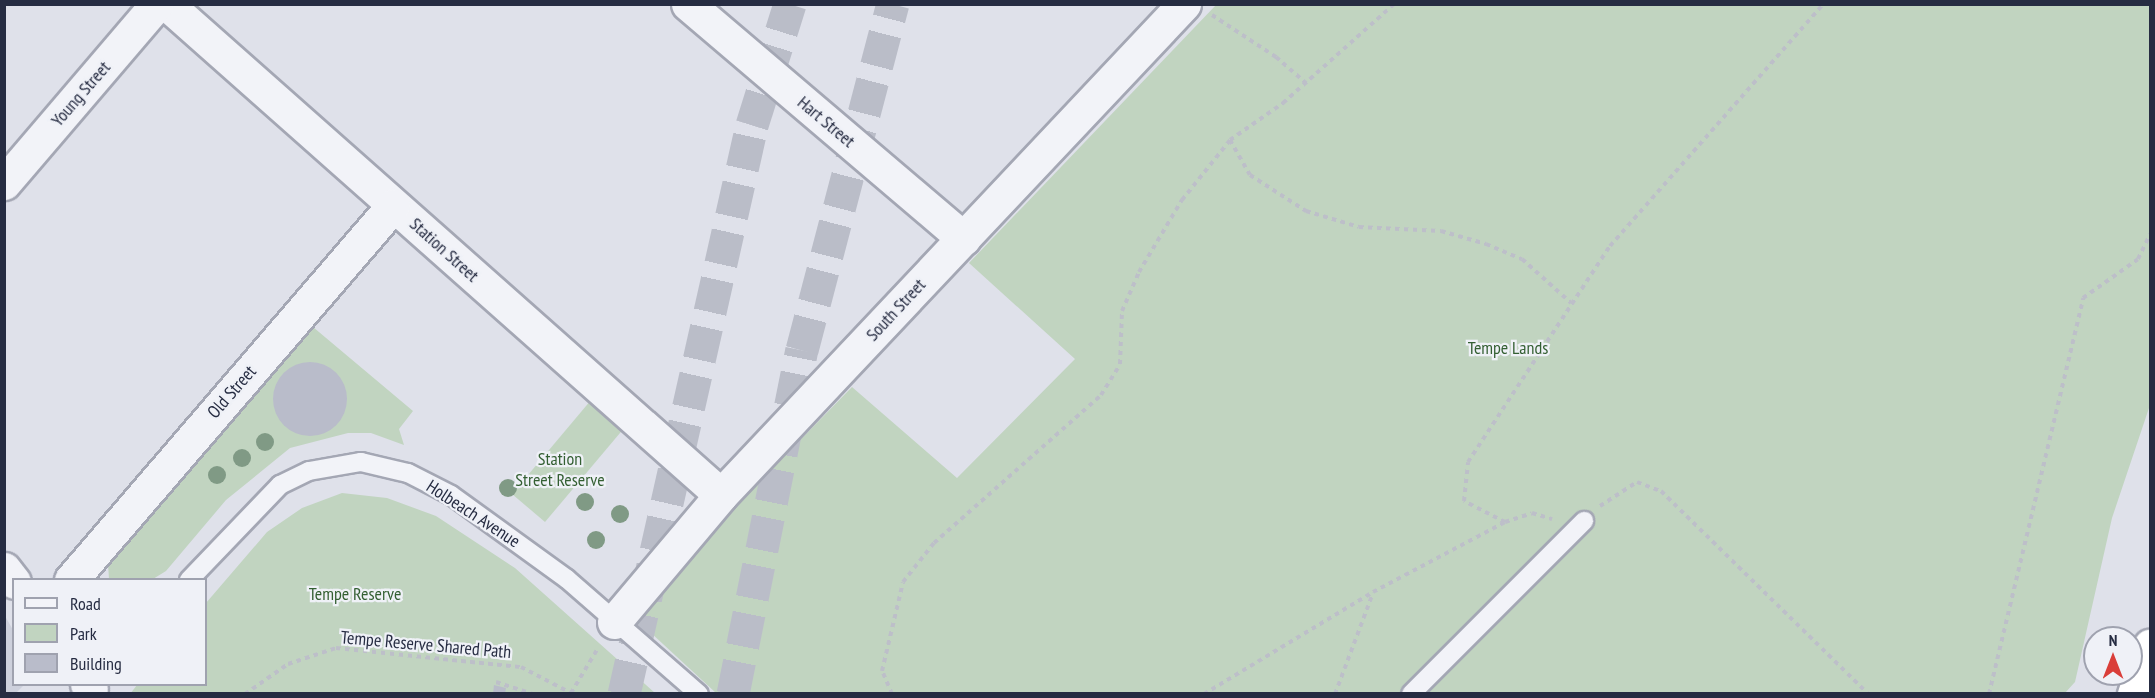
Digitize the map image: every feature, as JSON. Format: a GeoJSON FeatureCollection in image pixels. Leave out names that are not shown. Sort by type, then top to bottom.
{"type":"FeatureCollection","features":[{"type":"Feature","properties":{"kind":"highway"},"geometry":{"type":"LineString","coordinates":[[2134,693],[2151,646]]}},
{"type":"Feature","properties":{"kind":"street","name":"Young Street"},"geometry":{"type":"LineString","coordinates":[[4,183],[157,4]]}},
{"type":"Feature","properties":{"kind":"street","name":"Station Street"},"geometry":{"type":"LineString","coordinates":[[167,4],[721,495]]}},
{"type":"Feature","properties":{"kind":"street","name":"Hart Street"},"geometry":{"type":"LineString","coordinates":[[688,4],[964,239]]}},
{"type":"Feature","properties":{"kind":"street","name":"South Street"},"geometry":{"type":"LineString","coordinates":[[622,628],[721,495],[964,239],[1195,7]]}},
{"type":"Feature","properties":{"kind":"street","name":"Old Street"},"geometry":{"type":"LineString","coordinates":[[72,578],[393,205]]}},
{"type":"Feature","properties":{"kind":"lane","name":"Holbeach Avenue"},"geometry":{"type":"LineString","coordinates":[[190,578],[280,485],[309,471],[361,462],[408,473],[451,495],[567,579],[699,693]]}},
{"type":"Feature","properties":{"kind":"lane"},"geometry":{"type":"LineString","coordinates":[[1411,693],[1584,521]]}},
{"type":"Feature","properties":{"kind":"path"},"geometry":{"type":"LineString","coordinates":[[892,693],[882,671],[903,582],[934,543],[1101,395],[1120,364],[1122,311],[1139,272],[1182,200],[1230,140],[1306,83],[1394,4]]}},
{"type":"Feature","properties":{"kind":"path"},"geometry":{"type":"LineString","coordinates":[[1505,522],[1464,501],[1468,462],[1610,246],[1824,4]]}},
{"type":"Feature","properties":{"kind":"path"},"geometry":{"type":"LineString","coordinates":[[1195,7],[1306,83]]}},
{"type":"Feature","properties":{"kind":"path"},"geometry":{"type":"LineString","coordinates":[[1230,140],[1250,175],[1306,211],[1359,227],[1441,231],[1486,244],[1522,259],[1571,303]]}},
{"type":"Feature","properties":{"kind":"path"},"geometry":{"type":"LineString","coordinates":[[1989,693],[2083,298],[2138,259],[2151,234]]}},
{"type":"Feature","properties":{"kind":"path"},"geometry":{"type":"LineString","coordinates":[[1584,521],[1637,482],[1661,491],[1868,693]]}},
{"type":"Feature","properties":{"kind":"path"},"geometry":{"type":"LineString","coordinates":[[1204,693],[1373,592],[1505,522],[1532,513]]}},
{"type":"Feature","properties":{"kind":"path"},"geometry":{"type":"LineString","coordinates":[[1335,693],[1373,592]]}},
{"type":"Feature","properties":{"kind":"path"},"geometry":{"type":"LineString","coordinates":[[572,693],[622,628]]}},
{"type":"Feature","properties":{"kind":"path","name":"Tempe Reserve Shared Path"},"geometry":{"type":"LineString","coordinates":[[245,693],[288,664],[336,648],[521,667],[572,693]]}},
{"type":"Feature","properties":{"kind":"path"},"geometry":{"type":"LineString","coordinates":[[496,682],[534,693]]}},
{"type":"Feature","properties":{"kind":"shaded area"},"geometry":{"type":"Polygon","coordinates":[[[5,616],[12,628],[12,686],[23,686],[16,693],[5,693],[5,616]]]}},
{"type":"Feature","properties":{"kind":"green space","name":"Tempe Lands"},"geometry":{"type":"Polygon","coordinates":[[[1216,5],[2150,5],[2150,405],[2112,518],[2088,626],[2083,626],[2083,647],[2075,682],[2065,693],[716,693],[637,620],[637,607],[852,387],[957,478],[1075,359],[969,263],[1216,5]]]}},
{"type":"Feature","properties":{"kind":"green space"},"geometry":{"type":"Polygon","coordinates":[[[313,327],[413,411],[399,429],[404,445],[371,433],[348,433],[290,448],[226,500],[166,571],[155,578],[109,578],[108,564],[313,327]]]}},
{"type":"Feature","properties":{"kind":"green space","name":"Station Street Reserve"},"geometry":{"type":"Polygon","coordinates":[[[602,387],[636,414],[545,522],[512,494],[602,387]]]}},
{"type":"Feature","properties":{"kind":"green space","name":"Tempe Reserve"},"geometry":{"type":"Polygon","coordinates":[[[342,493],[387,498],[436,516],[515,568],[655,693],[130,694],[136,686],[207,686],[207,602],[267,532],[302,508],[342,493]]]}},
{"type":"Feature","properties":{"kind":"building"},"geometry":{"type":"Polygon","coordinates":[[[303,362],[317,362],[331,368],[341,378],[347,392],[345,413],[331,430],[317,436],[303,436],[289,430],[279,420],[273,406],[273,392],[279,378],[289,368],[303,362]]]}},
{"type":"Feature","properties":{"kind":"building"},"geometry":{"type":"Polygon","coordinates":[[[494,685],[506,688],[505,694],[493,694],[494,685]]]}},
{"type":"Feature","properties":{"kind":"tunnel"},"geometry":{"type":"LineString","coordinates":[[624,694],[752,125],[790,4]]}},
{"type":"Feature","properties":{"kind":"tunnel"},"geometry":{"type":"LineString","coordinates":[[733,694],[802,350],[893,4]]}}]}
